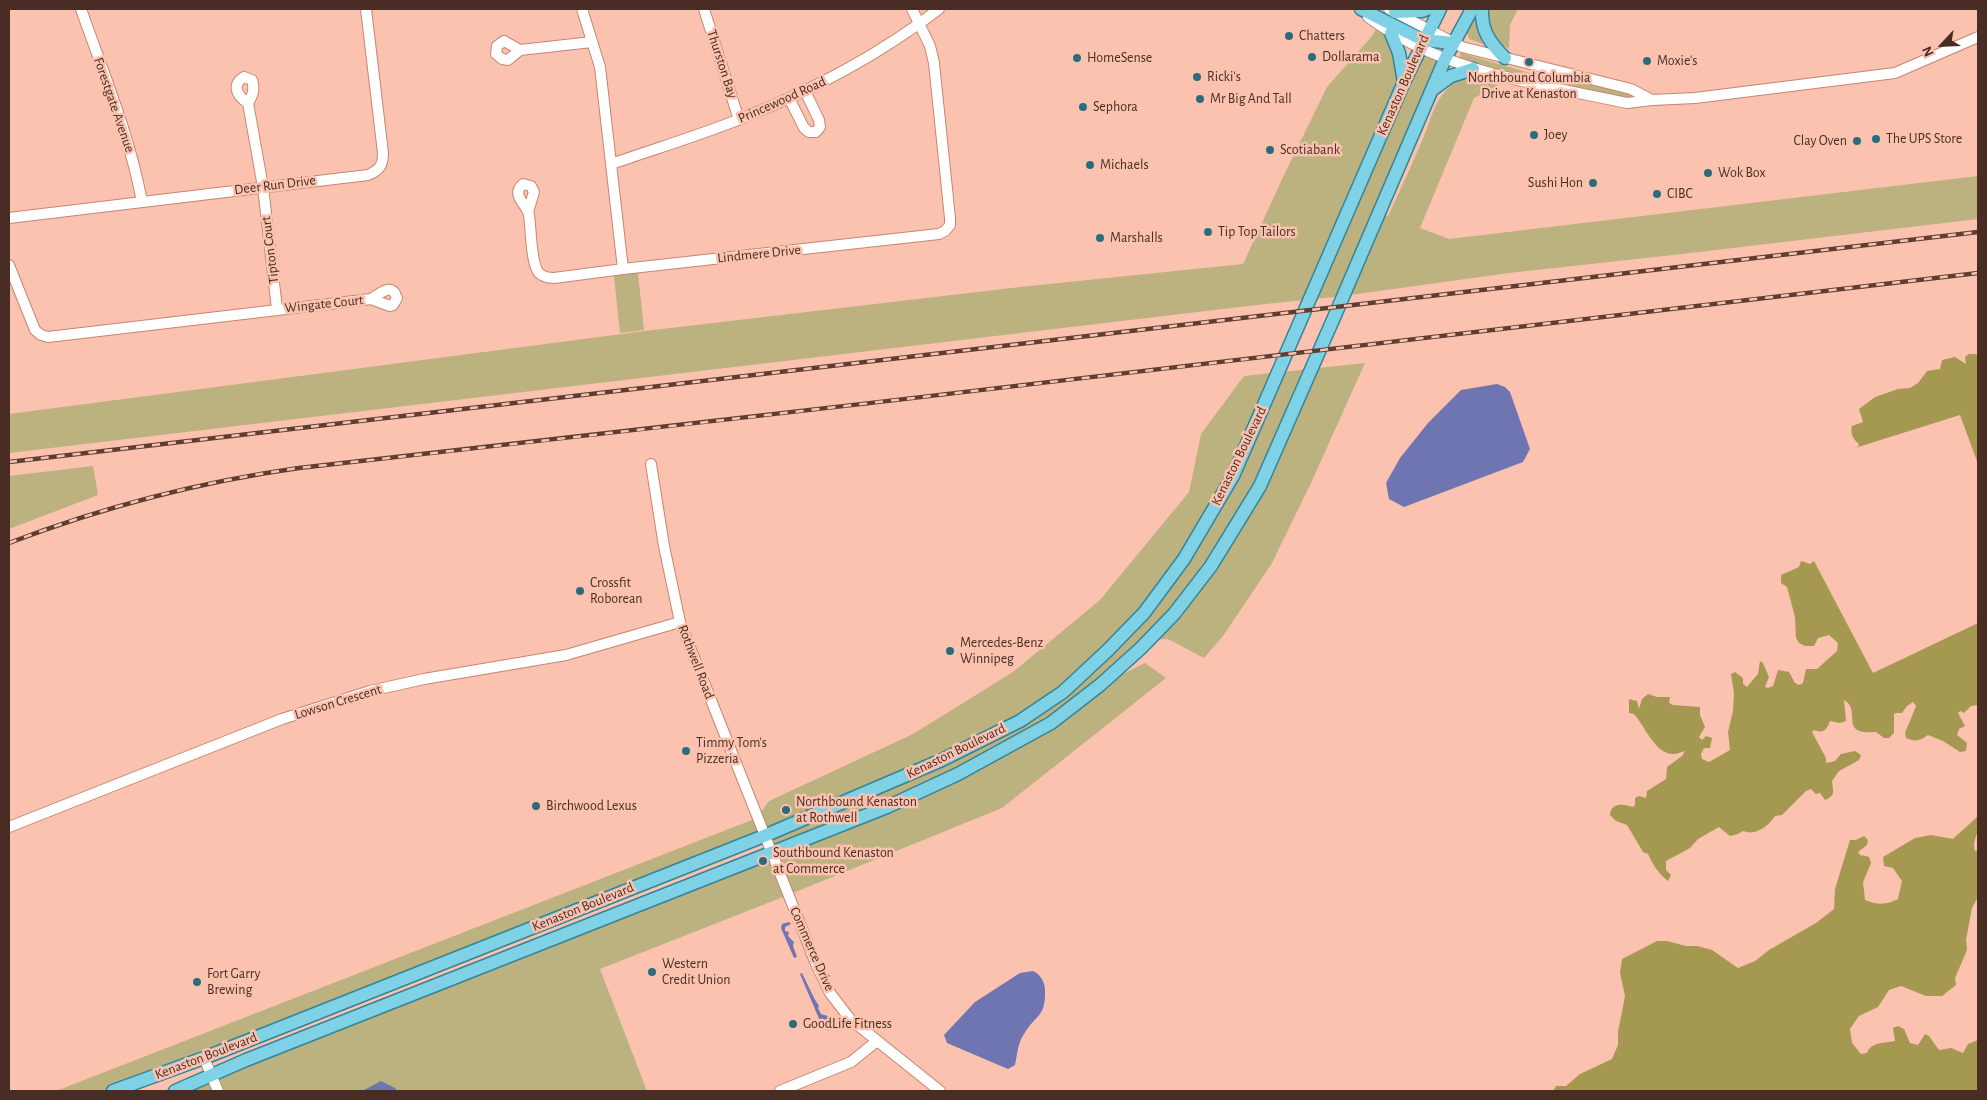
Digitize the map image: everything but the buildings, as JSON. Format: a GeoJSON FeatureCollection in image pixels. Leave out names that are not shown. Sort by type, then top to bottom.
{"type":"FeatureCollection","features":[{"type":"Feature","properties":{"kind":"main road"},"geometry":{"type":"LineString","coordinates":[[1361,9],[1424,39],[1453,43]]}},
{"type":"Feature","properties":{"kind":"main road"},"geometry":{"type":"LineString","coordinates":[[1392,10],[1422,11],[1427,9]]}},
{"type":"Feature","properties":{"kind":"main road","name":"Kenaston Boulevard"},"geometry":{"type":"LineString","coordinates":[[113,1091],[204,1058],[764,836],[942,760],[1020,721],[1063,692],[1144,613],[1184,559],[1233,476],[1404,82],[1440,9]]}},
{"type":"Feature","properties":{"kind":"main road","name":"Kenaston Boulevard"},"geometry":{"type":"LineString","coordinates":[[175,1091],[887,807],[958,774],[1051,723],[1100,685],[1140,649],[1174,614],[1211,566],[1260,486],[1445,58],[1472,9]]}},
{"type":"Feature","properties":{"kind":"main road"},"geometry":{"type":"LineString","coordinates":[[1482,9],[1481,20],[1484,30],[1494,46],[1505,58]]}},
{"type":"Feature","properties":{"kind":"main road"},"geometry":{"type":"LineString","coordinates":[[1391,33],[1399,53],[1404,82]]}},
{"type":"Feature","properties":{"kind":"main road"},"geometry":{"type":"LineString","coordinates":[[1432,90],[1451,76],[1473,69]]}},
{"type":"Feature","properties":{"kind":"street","name":"Forestgate Avenue"},"geometry":{"type":"LineString","coordinates":[[81,9],[124,131],[138,178],[142,202]]}},
{"type":"Feature","properties":{"kind":"street","name":"Deer Run Drive"},"geometry":{"type":"LineString","coordinates":[[9,218],[368,175],[376,172],[383,163],[366,9]]}},
{"type":"Feature","properties":{"kind":"street"},"geometry":{"type":"LineString","coordinates":[[528,212],[536,269],[543,276],[554,278],[623,268],[600,67],[582,9]]}},
{"type":"Feature","properties":{"kind":"street","name":"Thurston Bay"},"geometry":{"type":"LineString","coordinates":[[704,9],[740,120]]}},
{"type":"Feature","properties":{"kind":"street"},"geometry":{"type":"LineString","coordinates":[[912,9],[919,24]]}},
{"type":"Feature","properties":{"kind":"street","name":"Princewood Road"},"geometry":{"type":"LineString","coordinates":[[611,164],[740,120],[805,91],[846,69],[919,24],[939,9]]}},
{"type":"Feature","properties":{"kind":"street"},"geometry":{"type":"LineString","coordinates":[[1357,9],[1391,33],[1424,39]]}},
{"type":"Feature","properties":{"kind":"street"},"geometry":{"type":"LineString","coordinates":[[1392,10],[1445,58],[1473,69],[1627,103],[1695,98],[1896,73],[1978,37]]}},
{"type":"Feature","properties":{"kind":"street","name":"Lindmere Drive"},"geometry":{"type":"LineString","coordinates":[[623,268],[939,234],[945,231],[950,225],[950,218],[934,62],[930,46],[919,24]]}},
{"type":"Feature","properties":{"kind":"street"},"geometry":{"type":"LineString","coordinates":[[520,50],[592,42]]}},
{"type":"Feature","properties":{"kind":"street"},"geometry":{"type":"LineString","coordinates":[[1453,43],[1505,58],[1631,89],[1652,100]]}},
{"type":"Feature","properties":{"kind":"street"},"geometry":{"type":"LineString","coordinates":[[789,98],[804,128],[809,132],[816,132],[820,127],[819,120],[805,91]]}},
{"type":"Feature","properties":{"kind":"street","name":"Tipton Court"},"geometry":{"type":"LineString","coordinates":[[248,103],[263,187],[277,309]]}},
{"type":"Feature","properties":{"kind":"street"},"geometry":{"type":"LineString","coordinates":[[9,265],[35,330],[41,335],[48,337],[277,309]]}},
{"type":"Feature","properties":{"kind":"street","name":"Wingate Court"},"geometry":{"type":"LineString","coordinates":[[277,309],[371,300]]}},
{"type":"Feature","properties":{"kind":"street","name":"Rothwell Road"},"geometry":{"type":"LineString","coordinates":[[650,464],[664,546],[680,622],[771,852]]}},
{"type":"Feature","properties":{"kind":"street","name":"Lowson Crescent"},"geometry":{"type":"LineString","coordinates":[[9,827],[282,720],[370,691],[424,679],[566,655],[680,622]]}},
{"type":"Feature","properties":{"kind":"street","name":"Commerce Drive"},"geometry":{"type":"LineString","coordinates":[[771,852],[830,993],[850,1019],[940,1091]]}},
{"type":"Feature","properties":{"kind":"street"},"geometry":{"type":"LineString","coordinates":[[780,1091],[851,1062],[876,1041]]}},
{"type":"Feature","properties":{"kind":"street"},"geometry":{"type":"LineString","coordinates":[[204,1058],[218,1091]]}},
{"type":"Feature","properties":{"kind":"shaded area"},"geometry":{"type":"Polygon","coordinates":[[[1487,9],[1518,9],[1510,25],[1509,49],[1492,32],[1487,21],[1487,9]]]}},
{"type":"Feature","properties":{"kind":"shaded area"},"geometry":{"type":"Polygon","coordinates":[[[1476,17],[1477,29],[1483,44],[1469,39],[1467,32],[1476,17]]]}},
{"type":"Feature","properties":{"kind":"shaded area"},"geometry":{"type":"Polygon","coordinates":[[[1378,25],[1391,33],[1404,81],[1420,47],[1445,59],[1380,212],[1388,216],[1441,96],[1453,84],[1463,79],[1481,79],[1498,82],[1497,86],[1474,98],[1420,228],[1449,239],[1978,176],[1978,219],[1509,273],[1343,296],[9,453],[9,414],[645,331],[1020,287],[1243,264],[1327,87],[1372,36],[1378,25]]]}},
{"type":"Feature","properties":{"kind":"shaded area"},"geometry":{"type":"Polygon","coordinates":[[[1461,53],[1547,78],[1594,85],[1634,96],[1627,99],[1473,65],[1459,58],[1461,53]]]}},
{"type":"Feature","properties":{"kind":"shaded area"},"geometry":{"type":"Polygon","coordinates":[[[638,273],[644,330],[620,333],[614,276],[638,273]]]}},
{"type":"Feature","properties":{"kind":"shaded area"},"geometry":{"type":"Polygon","coordinates":[[[1969,354],[1976,354],[1978,357],[1978,464],[1960,415],[1855,448],[1859,446],[1852,436],[1851,429],[1852,426],[1863,422],[1859,409],[1875,397],[1898,389],[1910,388],[1918,383],[1927,371],[1940,369],[1942,360],[1955,357],[1966,364],[1965,357],[1969,354]]]}},
{"type":"Feature","properties":{"kind":"shaded area"},"geometry":{"type":"Polygon","coordinates":[[[1365,363],[1311,483],[1272,563],[1223,636],[1204,658],[1168,639],[1148,640],[1103,684],[1145,663],[1166,678],[1002,808],[600,969],[647,1091],[178,1091],[771,852],[764,836],[107,1091],[56,1091],[757,818],[769,801],[913,734],[1013,672],[1100,600],[1189,492],[1201,434],[1244,376],[1365,363]]]}},
{"type":"Feature","properties":{"kind":"shaded area"},"geometry":{"type":"Polygon","coordinates":[[[93,466],[98,495],[9,529],[9,476],[93,466]]]}},
{"type":"Feature","properties":{"kind":"shaded area"},"geometry":{"type":"Polygon","coordinates":[[[1801,561],[1810,564],[1814,561],[1873,673],[1978,623],[1978,705],[1971,706],[1964,713],[1960,711],[1958,713],[1965,726],[1959,729],[1957,735],[1967,743],[1966,751],[1960,752],[1943,741],[1928,735],[1917,740],[1906,738],[1905,733],[1916,706],[1913,702],[1902,713],[1894,714],[1894,733],[1889,738],[1884,738],[1876,732],[1857,730],[1852,721],[1852,710],[1844,700],[1846,721],[1840,723],[1830,721],[1825,730],[1814,730],[1812,732],[1826,758],[1826,763],[1835,761],[1841,754],[1855,751],[1861,755],[1859,760],[1839,771],[1832,781],[1833,793],[1831,797],[1825,800],[1820,793],[1816,794],[1811,789],[1806,791],[1782,815],[1775,816],[1761,830],[1743,831],[1730,836],[1719,827],[1698,839],[1690,848],[1666,861],[1666,870],[1671,875],[1668,881],[1656,869],[1648,854],[1643,852],[1627,825],[1616,821],[1610,815],[1615,806],[1633,807],[1635,805],[1635,798],[1639,796],[1646,798],[1647,791],[1666,779],[1667,767],[1682,756],[1685,751],[1673,754],[1667,753],[1656,745],[1634,714],[1629,713],[1629,699],[1637,701],[1639,709],[1642,699],[1648,694],[1657,697],[1670,697],[1669,703],[1673,705],[1700,707],[1700,715],[1705,727],[1699,737],[1702,740],[1706,736],[1712,738],[1710,748],[1704,748],[1701,754],[1702,759],[1709,762],[1730,750],[1728,732],[1733,711],[1734,693],[1731,674],[1735,672],[1743,678],[1743,684],[1747,687],[1758,674],[1760,661],[1763,663],[1769,677],[1765,687],[1773,686],[1778,670],[1789,672],[1795,683],[1799,685],[1803,683],[1806,669],[1817,669],[1837,651],[1838,643],[1829,635],[1818,638],[1814,646],[1805,646],[1799,643],[1796,638],[1795,617],[1787,587],[1781,583],[1781,575],[1799,567],[1801,561]]]}},
{"type":"Feature","properties":{"kind":"shaded area"},"geometry":{"type":"Polygon","coordinates":[[[1978,816],[1978,827],[1974,845],[1975,851],[1978,851],[1978,897],[1972,908],[1966,940],[1967,950],[1955,978],[1956,985],[1942,996],[1926,996],[1901,986],[1889,990],[1878,1007],[1859,1016],[1850,1029],[1852,1043],[1861,1054],[1867,1053],[1875,1045],[1895,1041],[1893,1028],[1898,1026],[1904,1029],[1910,1043],[1918,1045],[1925,1034],[1929,1036],[1939,1050],[1951,1048],[1963,1053],[1968,1044],[1978,1040],[1978,1091],[1553,1091],[1556,1086],[1566,1086],[1580,1074],[1612,1059],[1618,1045],[1618,1032],[1625,996],[1620,973],[1622,959],[1657,941],[1667,941],[1712,950],[1738,968],[1755,961],[1769,950],[1816,923],[1834,909],[1835,889],[1850,840],[1856,840],[1864,836],[1868,840],[1867,845],[1858,852],[1862,857],[1862,855],[1869,857],[1871,863],[1863,882],[1865,900],[1874,903],[1886,903],[1898,899],[1902,881],[1893,868],[1884,866],[1883,857],[1915,838],[1931,835],[1953,839],[1978,816]]]}},
{"type":"Feature","properties":{"kind":"water"},"geometry":{"type":"Polygon","coordinates":[[[1497,384],[1505,387],[1510,392],[1530,449],[1523,462],[1404,507],[1389,499],[1386,483],[1400,458],[1428,423],[1461,390],[1497,384]]]}},
{"type":"Feature","properties":{"kind":"water"},"geometry":{"type":"Polygon","coordinates":[[[789,922],[791,924],[785,927],[785,931],[789,932],[788,936],[794,942],[793,946],[797,957],[794,958],[781,928],[782,924],[789,922]]]}},
{"type":"Feature","properties":{"kind":"water"},"geometry":{"type":"Polygon","coordinates":[[[1033,971],[1040,976],[1044,984],[1044,1005],[1042,1011],[1022,1037],[1015,1065],[1008,1069],[947,1043],[944,1035],[975,1002],[1020,973],[1033,971]]]}},
{"type":"Feature","properties":{"kind":"water"},"geometry":{"type":"Polygon","coordinates":[[[802,973],[819,1006],[821,1014],[829,1017],[833,1023],[828,1031],[823,1028],[800,974],[802,973]]]}},
{"type":"Feature","properties":{"kind":"water"},"geometry":{"type":"Polygon","coordinates":[[[381,1081],[397,1091],[362,1091],[381,1081]]]}},
{"type":"Feature","properties":{"kind":"railway"},"geometry":{"type":"LineString","coordinates":[[9,462],[1978,232]]}},
{"type":"Feature","properties":{"kind":"railway"},"geometry":{"type":"LineString","coordinates":[[9,543],[80,518],[152,497],[188,488],[299,468],[1978,273]]}},
{"type":"Feature","properties":{"kind":"place","name":"Chatters"},"geometry":{"type":"Point","coordinates":[1289,36]}},
{"type":"Feature","properties":{"kind":"place","name":"Dollarama"},"geometry":{"type":"Point","coordinates":[1312,57]}},
{"type":"Feature","properties":{"kind":"place","name":"HomeSense"},"geometry":{"type":"Point","coordinates":[1077,58]}},
{"type":"Feature","properties":{"kind":"place","name":"Moxie's"},"geometry":{"type":"Point","coordinates":[1647,61]}},
{"type":"Feature","properties":{"kind":"place","name":"Northbound Columbia Drive at Kenaston"},"geometry":{"type":"Point","coordinates":[1529,62]}},
{"type":"Feature","properties":{"kind":"place","name":"Ricki's"},"geometry":{"type":"Point","coordinates":[1197,77]}},
{"type":"Feature","properties":{"kind":"place","name":"Mr Big And Tall"},"geometry":{"type":"Point","coordinates":[1200,99]}},
{"type":"Feature","properties":{"kind":"place","name":"Sephora"},"geometry":{"type":"Point","coordinates":[1083,107]}},
{"type":"Feature","properties":{"kind":"place","name":"Joey"},"geometry":{"type":"Point","coordinates":[1534,135]}},
{"type":"Feature","properties":{"kind":"place","name":"The UPS Store"},"geometry":{"type":"Point","coordinates":[1876,139]}},
{"type":"Feature","properties":{"kind":"place","name":"Clay Oven"},"geometry":{"type":"Point","coordinates":[1857,141]}},
{"type":"Feature","properties":{"kind":"place","name":"Scotiabank"},"geometry":{"type":"Point","coordinates":[1270,150]}},
{"type":"Feature","properties":{"kind":"place","name":"Michaels"},"geometry":{"type":"Point","coordinates":[1090,165]}},
{"type":"Feature","properties":{"kind":"place","name":"Wok Box"},"geometry":{"type":"Point","coordinates":[1708,173]}},
{"type":"Feature","properties":{"kind":"place","name":"Sushi Hon"},"geometry":{"type":"Point","coordinates":[1593,183]}},
{"type":"Feature","properties":{"kind":"place","name":"CIBC"},"geometry":{"type":"Point","coordinates":[1657,194]}},
{"type":"Feature","properties":{"kind":"place","name":"Tip Top Tailors"},"geometry":{"type":"Point","coordinates":[1208,232]}},
{"type":"Feature","properties":{"kind":"place","name":"Marshalls"},"geometry":{"type":"Point","coordinates":[1100,238]}},
{"type":"Feature","properties":{"kind":"place","name":"Crossfit Roborean"},"geometry":{"type":"Point","coordinates":[580,591]}},
{"type":"Feature","properties":{"kind":"place","name":"Mercedes-Benz Winnipeg"},"geometry":{"type":"Point","coordinates":[950,651]}},
{"type":"Feature","properties":{"kind":"place","name":"Timmy Tom's Pizzeria"},"geometry":{"type":"Point","coordinates":[686,751]}},
{"type":"Feature","properties":{"kind":"place","name":"Birchwood Lexus"},"geometry":{"type":"Point","coordinates":[536,806]}},
{"type":"Feature","properties":{"kind":"place","name":"Northbound Kenaston at Rothwell"},"geometry":{"type":"Point","coordinates":[786,810]}},
{"type":"Feature","properties":{"kind":"place","name":"Southbound Kenaston at Commerce"},"geometry":{"type":"Point","coordinates":[763,861]}},
{"type":"Feature","properties":{"kind":"place","name":"Western Credit Union"},"geometry":{"type":"Point","coordinates":[652,972]}},
{"type":"Feature","properties":{"kind":"place","name":"Fort Garry Brewing"},"geometry":{"type":"Point","coordinates":[197,982]}},
{"type":"Feature","properties":{"kind":"place","name":"GoodLife Fitness"},"geometry":{"type":"Point","coordinates":[793,1024]}}]}
